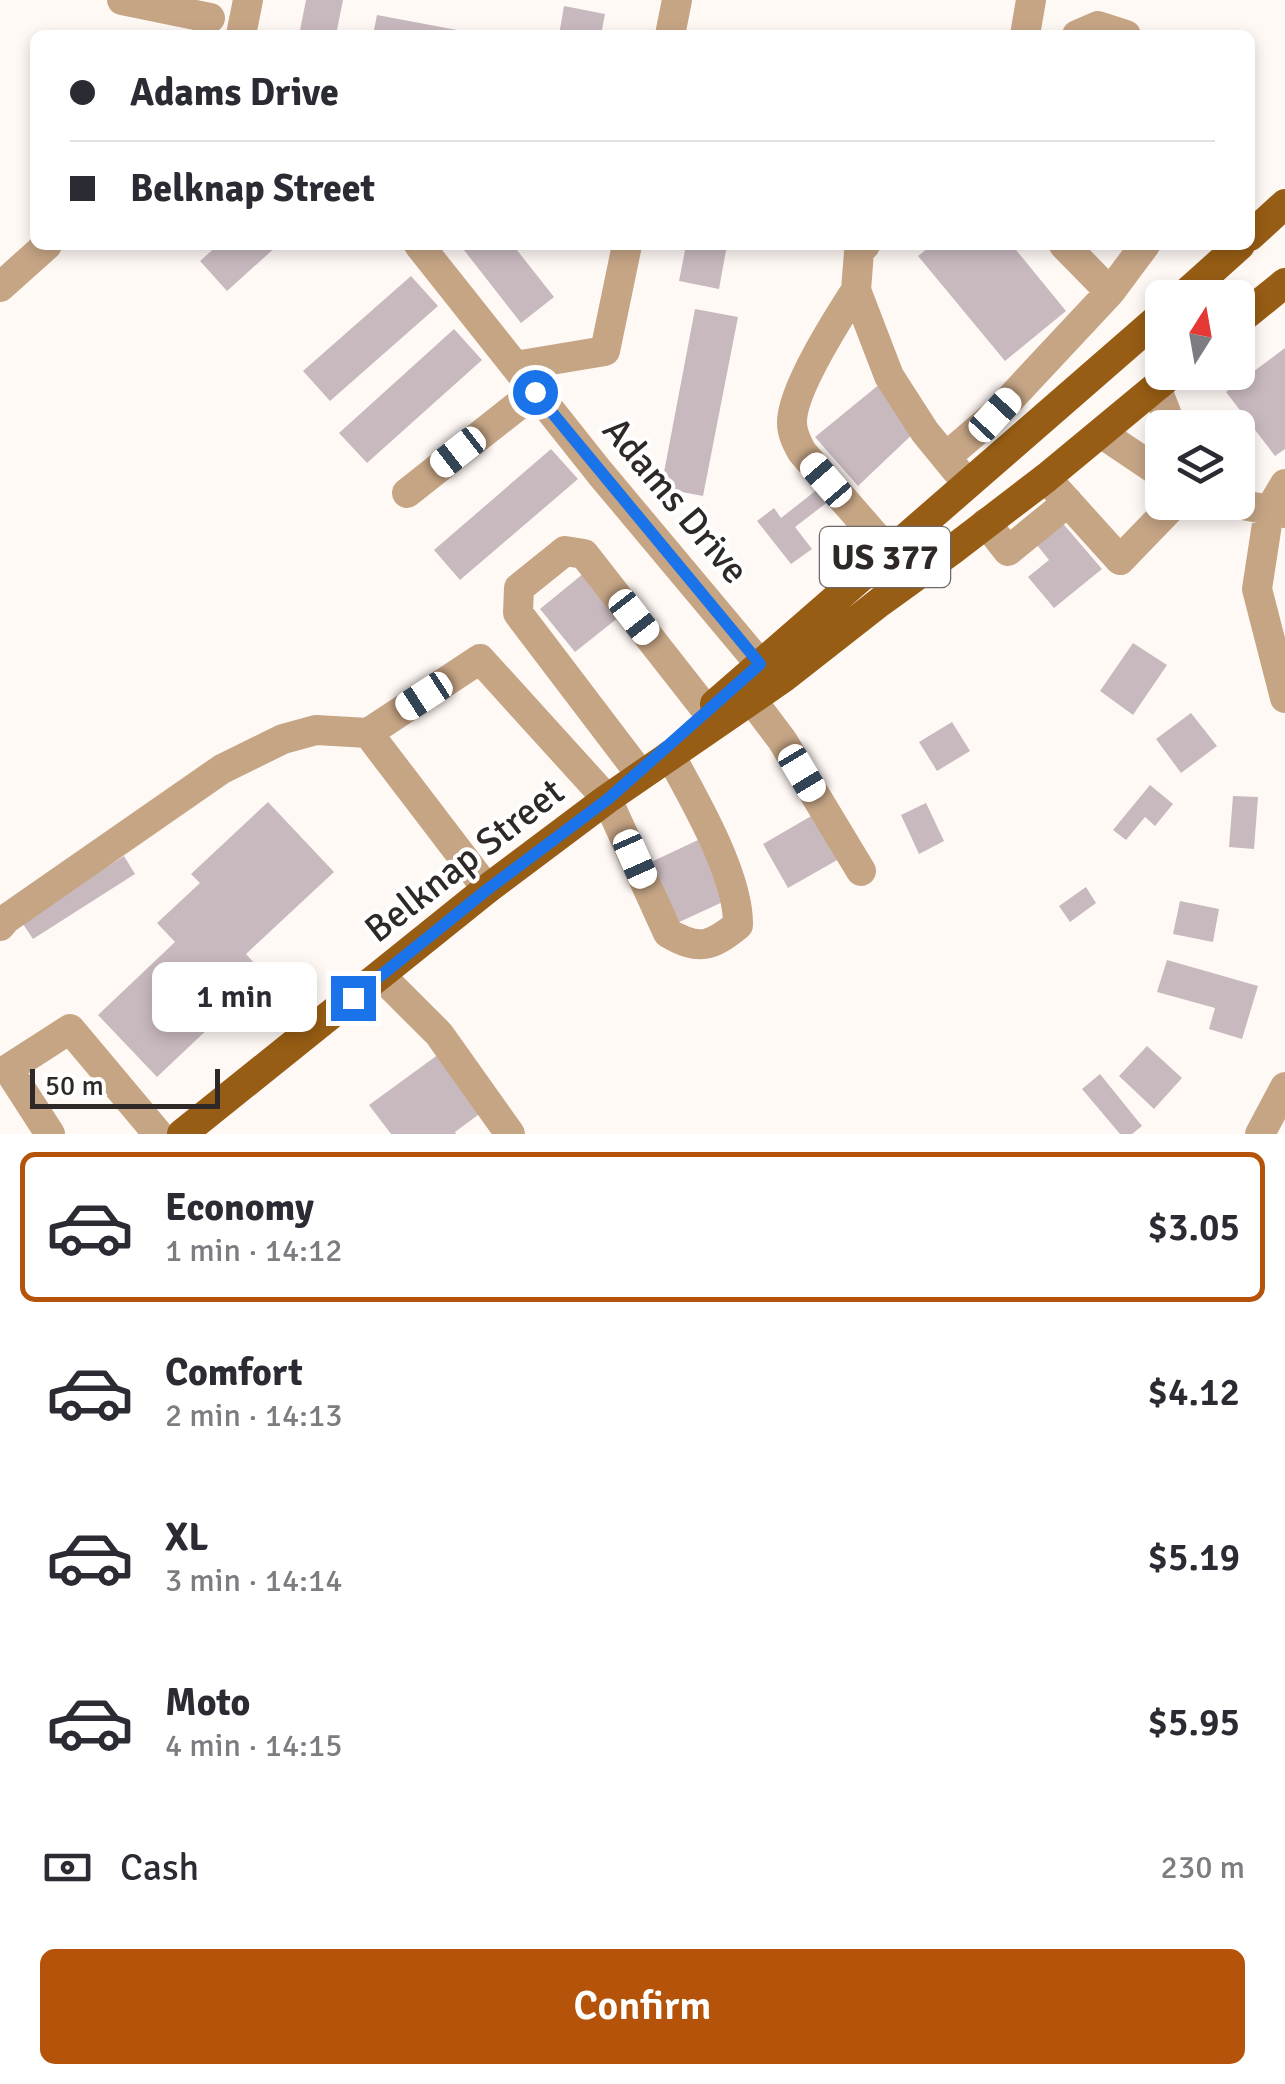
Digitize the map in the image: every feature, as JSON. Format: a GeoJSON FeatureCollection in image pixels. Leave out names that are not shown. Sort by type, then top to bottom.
{"type":"FeatureCollection","features":[{"type":"Feature","properties":{"kind":"main road"},"geometry":{"type":"LineString","coordinates":[[1255,231],[1285,204]]}},
{"type":"Feature","properties":{"kind":"main road"},"geometry":{"type":"LineString","coordinates":[[1202,280],[1235,250]]}},
{"type":"Feature","properties":{"kind":"main road"},"geometry":{"type":"LineString","coordinates":[[1255,307],[1285,283]]}},
{"type":"Feature","properties":{"kind":"main road","name":"Belknap Street"},"geometry":{"type":"LineString","coordinates":[[608,799],[1145,329]]}},
{"type":"Feature","properties":{"kind":"main road","name":"Belknap Street"},"geometry":{"type":"LineString","coordinates":[[182,1134],[488,889],[608,799],[783,678],[1046,478],[1153,390]]}},
{"type":"Feature","properties":{"kind":"street"},"geometry":{"type":"LineString","coordinates":[[122,0],[210,18]]}},
{"type":"Feature","properties":{"kind":"street"},"geometry":{"type":"LineString","coordinates":[[242,30],[248,0]]}},
{"type":"Feature","properties":{"kind":"street"},"geometry":{"type":"LineString","coordinates":[[671,30],[677,0]]}},
{"type":"Feature","properties":{"kind":"street"},"geometry":{"type":"LineString","coordinates":[[1025,30],[1030,0]]}},
{"type":"Feature","properties":{"kind":"street"},"geometry":{"type":"LineString","coordinates":[[0,287],[41,250]]}},
{"type":"Feature","properties":{"kind":"street","name":"Adams Drive"},"geometry":{"type":"LineString","coordinates":[[423,250],[760,664]]}},
{"type":"Feature","properties":{"kind":"street"},"geometry":{"type":"LineString","coordinates":[[516,366],[605,351],[626,250]]}},
{"type":"Feature","properties":{"kind":"street"},"geometry":{"type":"LineString","coordinates":[[861,250],[856,290],[828,334],[796,400],[792,422],[802,452],[890,552]]}},
{"type":"Feature","properties":{"kind":"street"},"geometry":{"type":"LineString","coordinates":[[1069,250],[1110,292]]}},
{"type":"Feature","properties":{"kind":"street"},"geometry":{"type":"LineString","coordinates":[[946,457],[995,415],[1110,292],[1141,250]]}},
{"type":"Feature","properties":{"kind":"street"},"geometry":{"type":"LineString","coordinates":[[856,290],[889,376],[925,432],[969,484]]}},
{"type":"Feature","properties":{"kind":"street"},"geometry":{"type":"LineString","coordinates":[[407,493],[535,392]]}},
{"type":"Feature","properties":{"kind":"street"},"geometry":{"type":"LineString","coordinates":[[1101,433],[1145,463]]}},
{"type":"Feature","properties":{"kind":"street"},"geometry":{"type":"LineString","coordinates":[[1046,478],[1120,560],[1159,520]]}},
{"type":"Feature","properties":{"kind":"street"},"geometry":{"type":"LineString","coordinates":[[1285,484],[1257,589],[1285,698]]}},
{"type":"Feature","properties":{"kind":"street"},"geometry":{"type":"LineString","coordinates":[[986,523],[1008,551],[1068,502]]}},
{"type":"Feature","properties":{"kind":"street"},"geometry":{"type":"LineString","coordinates":[[638,772],[518,612],[519,588],[538,571],[565,550],[584,554],[707,711]]}},
{"type":"Feature","properties":{"kind":"street"},"geometry":{"type":"LineString","coordinates":[[0,926],[6,918],[222,769],[284,739],[316,730],[368,733],[480,659],[608,799],[668,933],[700,946],[713,944],[738,926],[736,896],[704,819],[670,755]]}},
{"type":"Feature","properties":{"kind":"street"},"geometry":{"type":"LineString","coordinates":[[752,699],[782,740],[861,871]]}},
{"type":"Feature","properties":{"kind":"street"},"geometry":{"type":"LineString","coordinates":[[368,733],[488,889]]}},
{"type":"Feature","properties":{"kind":"street"},"geometry":{"type":"LineString","coordinates":[[381,976],[439,1034],[510,1134]]}},
{"type":"Feature","properties":{"kind":"street"},"geometry":{"type":"LineString","coordinates":[[50,1134],[4,1067],[70,1028],[158,1134]]}},
{"type":"Feature","properties":{"kind":"street"},"geometry":{"type":"LineString","coordinates":[[1260,1134],[1285,1087]]}},
{"type":"Feature","properties":{"kind":"building"},"geometry":{"type":"Polygon","coordinates":[[[306,0],[343,0],[337,30],[300,30],[306,0]]]}},
{"type":"Feature","properties":{"kind":"building"},"geometry":{"type":"Polygon","coordinates":[[[564,6],[605,14],[602,30],[560,30],[564,6]]]}},
{"type":"Feature","properties":{"kind":"building"},"geometry":{"type":"Polygon","coordinates":[[[377,15],[457,30],[374,30],[377,15]]]}},
{"type":"Feature","properties":{"kind":"building"},"geometry":{"type":"Polygon","coordinates":[[[212,250],[272,250],[227,291],[200,261],[212,250]]]}},
{"type":"Feature","properties":{"kind":"building"},"geometry":{"type":"Polygon","coordinates":[[[464,250],[517,250],[554,297],[521,323],[464,250]]]}},
{"type":"Feature","properties":{"kind":"building"},"geometry":{"type":"Polygon","coordinates":[[[685,250],[726,250],[719,289],[679,281],[685,250]]]}},
{"type":"Feature","properties":{"kind":"building"},"geometry":{"type":"Polygon","coordinates":[[[926,250],[1016,250],[1066,311],[1005,361],[918,256],[926,250]]]}},
{"type":"Feature","properties":{"kind":"building"},"geometry":{"type":"Polygon","coordinates":[[[411,276],[438,306],[330,401],[303,371],[411,276]]]}},
{"type":"Feature","properties":{"kind":"building"},"geometry":{"type":"Polygon","coordinates":[[[695,309],[738,317],[703,496],[661,488],[695,309]]]}},
{"type":"Feature","properties":{"kind":"building"},"geometry":{"type":"Polygon","coordinates":[[[454,329],[482,360],[367,463],[339,433],[454,329]]]}},
{"type":"Feature","properties":{"kind":"building"},"geometry":{"type":"Polygon","coordinates":[[[1285,348],[1285,449],[1275,456],[1255,430],[1255,410],[1240,410],[1226,392],[1255,390],[1255,370],[1285,348]]]}},
{"type":"Feature","properties":{"kind":"building"},"geometry":{"type":"Polygon","coordinates":[[[881,383],[918,429],[858,486],[815,437],[881,383]]]}},
{"type":"Feature","properties":{"kind":"building"},"geometry":{"type":"Polygon","coordinates":[[[551,449],[578,479],[460,580],[434,550],[551,449]]]}},
{"type":"Feature","properties":{"kind":"building"},"geometry":{"type":"Polygon","coordinates":[[[819,488],[829,501],[795,527],[812,549],[791,564],[757,521],[774,508],[781,518],[819,488]]]}},
{"type":"Feature","properties":{"kind":"building"},"geometry":{"type":"Polygon","coordinates":[[[1059,519],[1102,569],[1054,608],[1028,577],[1049,560],[1033,540],[1059,519]]]}},
{"type":"Feature","properties":{"kind":"building"},"geometry":{"type":"Polygon","coordinates":[[[584,573],[619,617],[575,652],[540,609],[584,573]]]}},
{"type":"Feature","properties":{"kind":"building"},"geometry":{"type":"Polygon","coordinates":[[[1133,643],[1167,665],[1133,715],[1100,691],[1133,643]]]}},
{"type":"Feature","properties":{"kind":"building"},"geometry":{"type":"Polygon","coordinates":[[[1191,713],[1217,746],[1181,773],[1156,739],[1191,713]]]}},
{"type":"Feature","properties":{"kind":"building"},"geometry":{"type":"Polygon","coordinates":[[[952,722],[970,751],[937,771],[919,742],[952,722]]]}},
{"type":"Feature","properties":{"kind":"building"},"geometry":{"type":"Polygon","coordinates":[[[1150,785],[1173,804],[1155,826],[1145,817],[1126,840],[1113,830],[1150,785]]]}},
{"type":"Feature","properties":{"kind":"building"},"geometry":{"type":"Polygon","coordinates":[[[1233,796],[1258,797],[1254,849],[1229,847],[1233,796]]]}},
{"type":"Feature","properties":{"kind":"building"},"geometry":{"type":"Polygon","coordinates":[[[268,802],[334,872],[246,954],[265,975],[157,1077],[98,1015],[175,942],[157,923],[200,883],[191,874],[268,802]]]}},
{"type":"Feature","properties":{"kind":"building"},"geometry":{"type":"Polygon","coordinates":[[[926,803],[944,841],[919,854],[901,815],[926,803]]]}},
{"type":"Feature","properties":{"kind":"building"},"geometry":{"type":"Polygon","coordinates":[[[813,815],[839,859],[788,888],[763,844],[813,815]]]}},
{"type":"Feature","properties":{"kind":"building"},"geometry":{"type":"Polygon","coordinates":[[[698,840],[727,900],[675,924],[647,864],[698,840]]]}},
{"type":"Feature","properties":{"kind":"building"},"geometry":{"type":"Polygon","coordinates":[[[124,856],[135,874],[33,939],[21,921],[124,856]]]}},
{"type":"Feature","properties":{"kind":"building"},"geometry":{"type":"Polygon","coordinates":[[[1086,887],[1096,903],[1070,922],[1059,906],[1086,887]]]}},
{"type":"Feature","properties":{"kind":"building"},"geometry":{"type":"Polygon","coordinates":[[[1180,901],[1219,909],[1213,942],[1173,934],[1180,901]]]}},
{"type":"Feature","properties":{"kind":"building"},"geometry":{"type":"Polygon","coordinates":[[[1167,960],[1258,986],[1242,1039],[1209,1029],[1215,1008],[1157,992],[1167,960]]]}},
{"type":"Feature","properties":{"kind":"building"},"geometry":{"type":"Polygon","coordinates":[[[1147,1046],[1182,1078],[1154,1109],[1119,1076],[1147,1046]]]}},
{"type":"Feature","properties":{"kind":"building"},"geometry":{"type":"Polygon","coordinates":[[[439,1054],[482,1112],[456,1134],[391,1134],[369,1105],[439,1054]]]}},
{"type":"Feature","properties":{"kind":"building"},"geometry":{"type":"Polygon","coordinates":[[[1100,1074],[1142,1126],[1132,1134],[1120,1134],[1082,1089],[1100,1074]]]}},
{"type":"Feature","properties":{"kind":"route"},"geometry":{"type":"LineString","coordinates":[[353,998],[608,799],[760,664],[535,392]]}}]}
